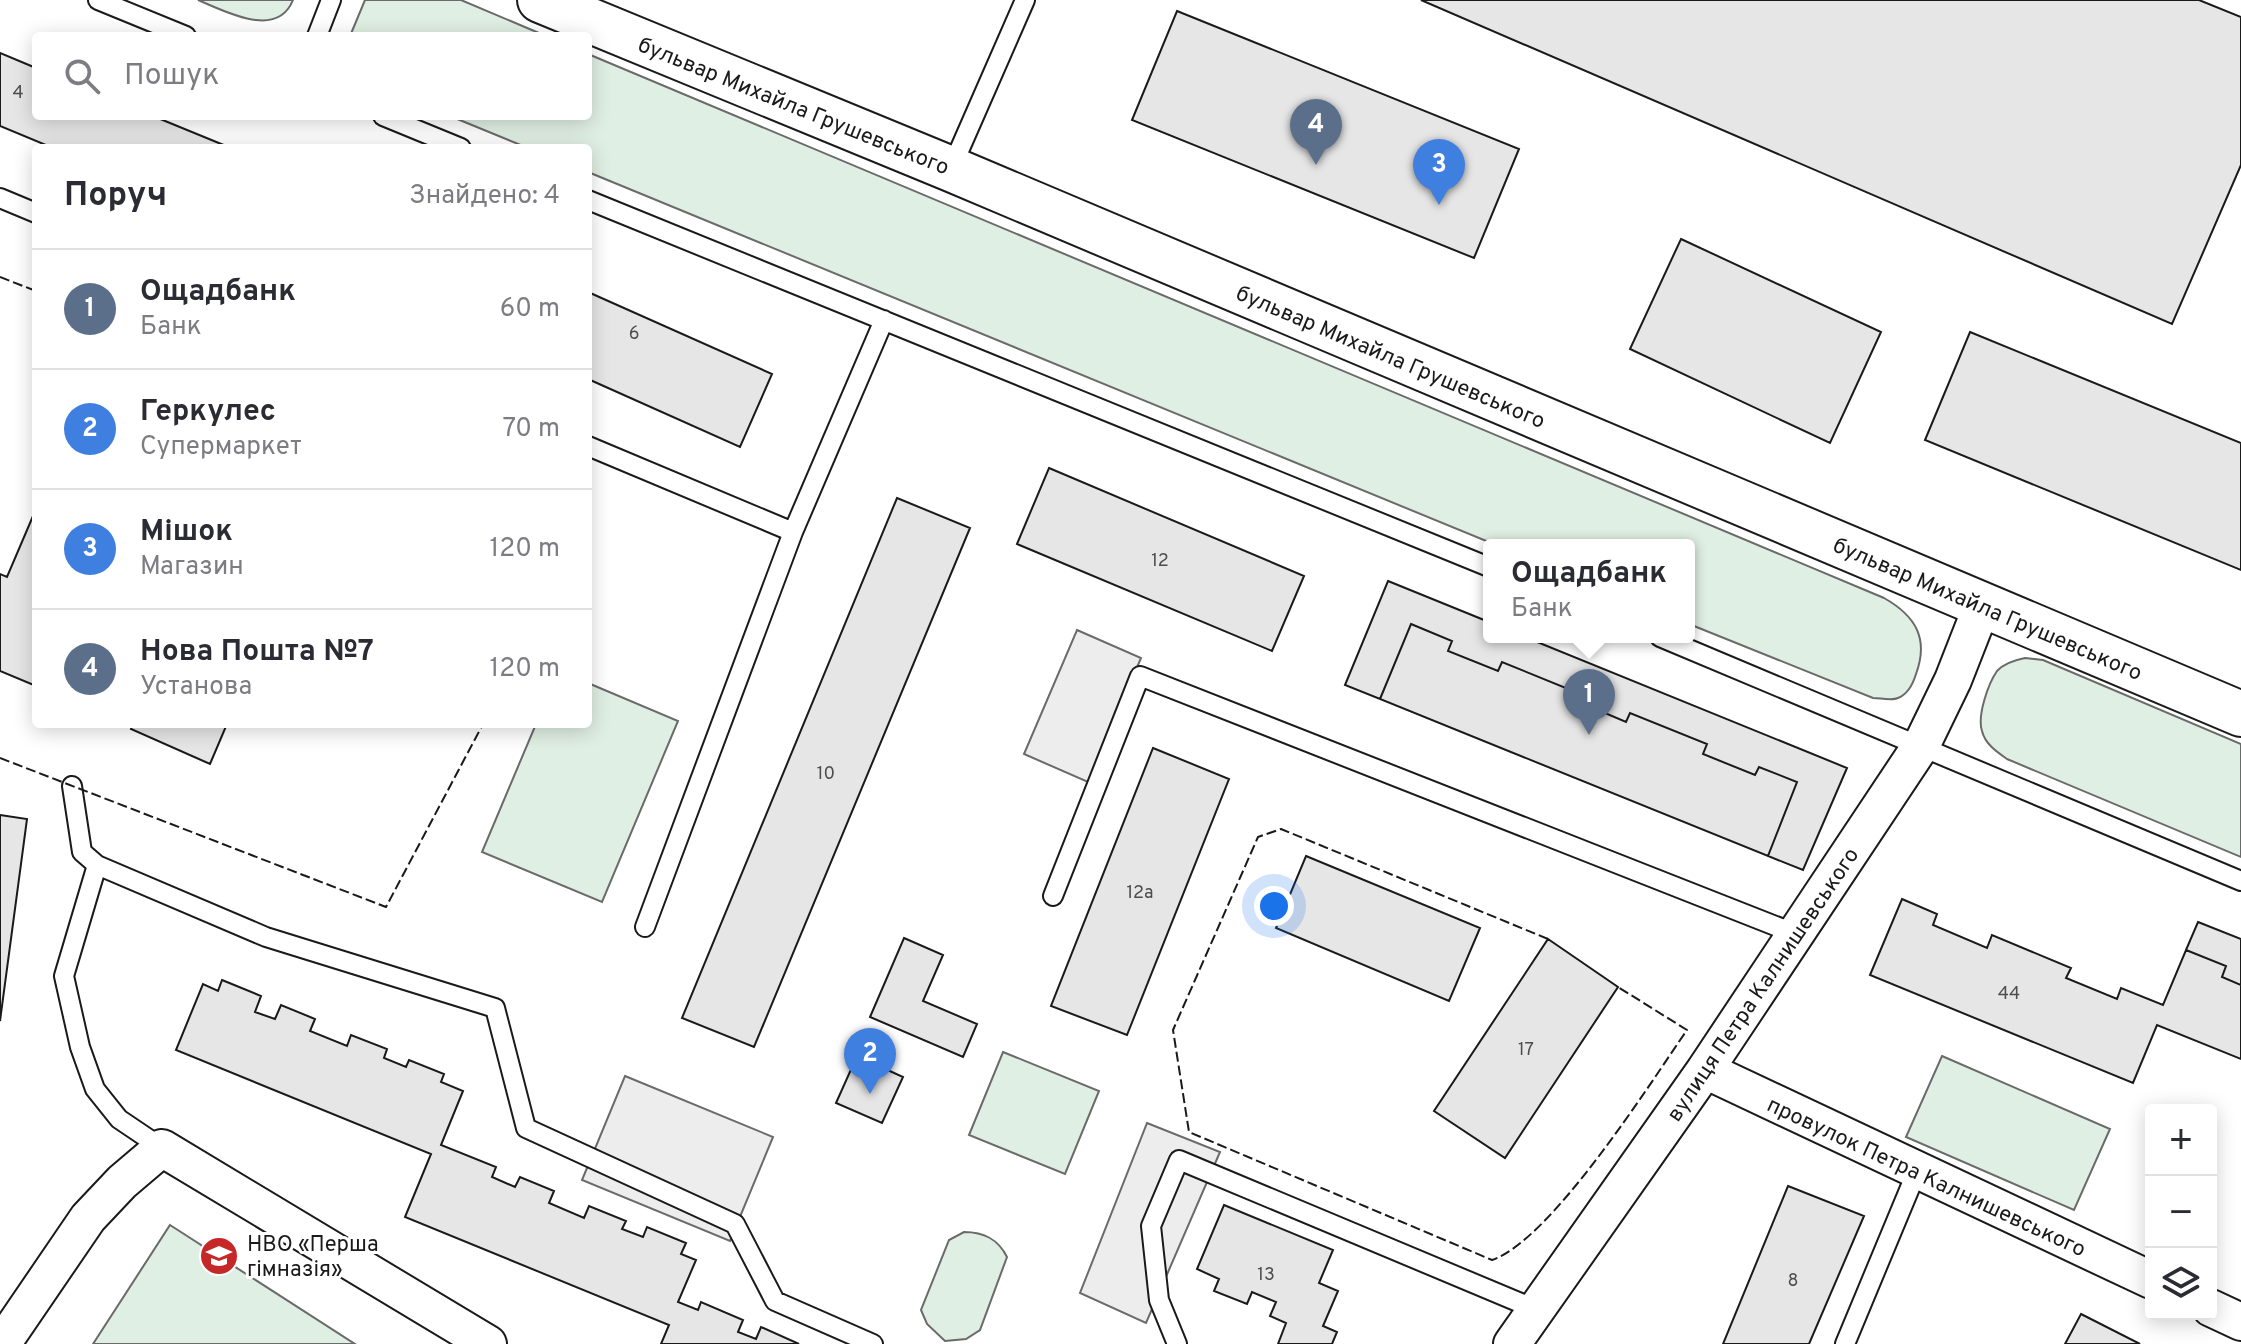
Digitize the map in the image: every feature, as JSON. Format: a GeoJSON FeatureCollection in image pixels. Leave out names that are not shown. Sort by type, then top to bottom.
{"type":"FeatureCollection","features":[{"type":"Feature","properties":{"kind":"main road","name":"бульвар Михайла Грушевського"},"geometry":{"type":"LineString","coordinates":[[540,0],[951,169],[2241,714]]}},
{"type":"Feature","properties":{"kind":"street","name":"вулиця Петра Калнишевського"},"geometry":{"type":"LineString","coordinates":[[1512,1344],[1705,1070],[1922,744],[1953,680],[1982,606]]}},
{"type":"Feature","properties":{"kind":"street","name":"провулок Петра Калнишевського"},"geometry":{"type":"LineString","coordinates":[[1705,1070],[2145,1277]]}},
{"type":"Feature","properties":{"kind":"street"},"geometry":{"type":"LineString","coordinates":[[2,1344],[88,1218],[162,1148],[488,1344]]}},
{"type":"Feature","properties":{"kind":"street"},"geometry":{"type":"LineString","coordinates":[[2217,1311],[2241,1322]]}},
{"type":"Feature","properties":{"kind":"lane"},"geometry":{"type":"LineString","coordinates":[[98,0],[176,32]]}},
{"type":"Feature","properties":{"kind":"lane"},"geometry":{"type":"LineString","coordinates":[[319,32],[331,0]]}},
{"type":"Feature","properties":{"kind":"lane"},"geometry":{"type":"LineString","coordinates":[[951,169],[1025,0]]}},
{"type":"Feature","properties":{"kind":"lane"},"geometry":{"type":"LineString","coordinates":[[393,120],[451,144]]}},
{"type":"Feature","properties":{"kind":"lane"},"geometry":{"type":"LineString","coordinates":[[0,198],[32,211]]}},
{"type":"Feature","properties":{"kind":"lane"},"geometry":{"type":"LineString","coordinates":[[592,202],[1483,565]]}},
{"type":"Feature","properties":{"kind":"lane"},"geometry":{"type":"LineString","coordinates":[[645,927],[793,532],[884,320]]}},
{"type":"Feature","properties":{"kind":"lane"},"geometry":{"type":"LineString","coordinates":[[592,448],[793,532]]}},
{"type":"Feature","properties":{"kind":"lane"},"geometry":{"type":"LineString","coordinates":[[1675,643],[1922,744],[2241,881]]}},
{"type":"Feature","properties":{"kind":"lane"},"geometry":{"type":"LineString","coordinates":[[1053,896],[1140,676],[1796,934]]}},
{"type":"Feature","properties":{"kind":"lane"},"geometry":{"type":"LineString","coordinates":[[72,786],[82,852],[97,865],[266,937],[495,1008],[526,1128],[735,1224],[775,1301],[873,1344]]}},
{"type":"Feature","properties":{"kind":"lane"},"geometry":{"type":"LineString","coordinates":[[97,865],[64,976],[80,1047],[95,1089],[119,1119],[162,1148]]}},
{"type":"Feature","properties":{"kind":"lane"},"geometry":{"type":"LineString","coordinates":[[1177,1344],[1159,1300],[1151,1226],[1179,1160],[1535,1309]]}},
{"type":"Feature","properties":{"kind":"lane"},"geometry":{"type":"LineString","coordinates":[[1845,1344],[1917,1171]]}},
{"type":"Feature","properties":{"kind":"green space"},"geometry":{"type":"Polygon","coordinates":[[[198,0],[293,0],[285,12],[263,20],[236,15],[198,0]]]}},
{"type":"Feature","properties":{"kind":"green space"},"geometry":{"type":"Polygon","coordinates":[[[365,0],[461,0],[537,32],[352,32],[365,0]]]}},
{"type":"Feature","properties":{"kind":"green space"},"geometry":{"type":"Polygon","coordinates":[[[592,56],[1884,598],[1904,613],[1917,630],[1921,650],[1913,681],[1898,698],[1873,698],[1695,626],[1695,539],[1483,540],[592,174],[592,144],[518,144],[460,120],[592,120],[592,56]]]}},
{"type":"Feature","properties":{"kind":"green space"},"geometry":{"type":"Polygon","coordinates":[[[2025,658],[2043,660],[2241,744],[2241,857],[2007,759],[1992,747],[1981,725],[1987,692],[2000,668],[2025,658]]]}},
{"type":"Feature","properties":{"kind":"green space"},"geometry":{"type":"Polygon","coordinates":[[[592,685],[678,721],[602,902],[482,852],[534,728],[592,728],[592,685]]]}},
{"type":"Feature","properties":{"kind":"green space"},"geometry":{"type":"Polygon","coordinates":[[[1003,1052],[1099,1091],[1065,1174],[969,1135],[1003,1052]]]}},
{"type":"Feature","properties":{"kind":"green space"},"geometry":{"type":"Polygon","coordinates":[[[1942,1056],[2110,1129],[2074,1210],[1906,1137],[1942,1056]]]}},
{"type":"Feature","properties":{"kind":"green space"},"geometry":{"type":"Polygon","coordinates":[[[170,1225],[355,1344],[93,1344],[170,1225]]]}},
{"type":"Feature","properties":{"kind":"green space"},"geometry":{"type":"Polygon","coordinates":[[[964,1232],[990,1238],[1007,1257],[980,1330],[966,1339],[945,1341],[927,1324],[921,1310],[949,1240],[964,1232]]]}},
{"type":"Feature","properties":{"kind":"shaded area"},"geometry":{"type":"Polygon","coordinates":[[[1077,630],[1141,658],[1088,782],[1024,754],[1077,630]]]}},
{"type":"Feature","properties":{"kind":"shaded area"},"geometry":{"type":"Polygon","coordinates":[[[625,1076],[773,1137],[730,1241],[582,1180],[625,1076]]]}},
{"type":"Feature","properties":{"kind":"shaded area"},"geometry":{"type":"Polygon","coordinates":[[[1147,1123],[1220,1152],[1146,1323],[1080,1293],[1147,1123]]]}},
{"type":"Feature","properties":{"kind":"building"},"geometry":{"type":"Polygon","coordinates":[[[1421,0],[2199,0],[2241,17],[2241,165],[2172,324],[1421,0]]]}},
{"type":"Feature","properties":{"kind":"building"},"geometry":{"type":"Polygon","coordinates":[[[1177,11],[1519,149],[1474,258],[1132,120],[1177,11]]]}},
{"type":"Feature","properties":{"kind":"building"},"geometry":{"type":"Polygon","coordinates":[[[0,53],[32,66],[32,120],[163,120],[221,144],[43,144],[0,126],[0,53]]]}},
{"type":"Feature","properties":{"kind":"building"},"geometry":{"type":"Polygon","coordinates":[[[1681,239],[1881,332],[1830,443],[1630,349],[1681,239]]]}},
{"type":"Feature","properties":{"kind":"building"},"geometry":{"type":"Polygon","coordinates":[[[592,294],[772,374],[740,447],[592,381],[592,294]]]}},
{"type":"Feature","properties":{"kind":"building"},"geometry":{"type":"Polygon","coordinates":[[[1970,332],[2241,443],[2241,570],[1925,440],[1970,332]]]}},
{"type":"Feature","properties":{"kind":"building"},"geometry":{"type":"Polygon","coordinates":[[[1049,468],[1304,576],[1272,651],[1017,544],[1049,468]]]}},
{"type":"Feature","properties":{"kind":"building"},"geometry":{"type":"Polygon","coordinates":[[[897,498],[970,528],[754,1047],[682,1018],[897,498]]]}},
{"type":"Feature","properties":{"kind":"building"},"geometry":{"type":"Polygon","coordinates":[[[32,518],[32,684],[0,671],[0,574],[7,577],[32,518]]]}},
{"type":"Feature","properties":{"kind":"building"},"geometry":{"type":"Polygon","coordinates":[[[1388,581],[1483,620],[1483,643],[1540,643],[1847,768],[1803,870],[1768,856],[1797,782],[1759,767],[1755,775],[1703,754],[1707,744],[1630,713],[1626,722],[1579,702],[1583,695],[1502,662],[1498,671],[1448,651],[1452,641],[1411,624],[1380,699],[1345,685],[1388,581]]]}},
{"type":"Feature","properties":{"kind":"building"},"geometry":{"type":"Polygon","coordinates":[[[1411,624],[1452,641],[1448,651],[1498,671],[1502,662],[1583,695],[1579,702],[1626,722],[1630,713],[1707,744],[1703,754],[1755,775],[1759,767],[1797,782],[1768,856],[1380,699],[1411,624]]]}},
{"type":"Feature","properties":{"kind":"building"},"geometry":{"type":"Polygon","coordinates":[[[131,728],[225,728],[210,764],[131,728]]]}},
{"type":"Feature","properties":{"kind":"building"},"geometry":{"type":"Polygon","coordinates":[[[1153,748],[1229,779],[1127,1035],[1051,1006],[1153,748]]]}},
{"type":"Feature","properties":{"kind":"building"},"geometry":{"type":"Polygon","coordinates":[[[0,815],[27,819],[0,1021],[0,815]]]}},
{"type":"Feature","properties":{"kind":"building"},"geometry":{"type":"Polygon","coordinates":[[[1306,856],[1480,928],[1449,1001],[1276,928],[1306,856]]]}},
{"type":"Feature","properties":{"kind":"building"},"geometry":{"type":"Polygon","coordinates":[[[1902,899],[1937,914],[1933,925],[1987,948],[1992,935],[2071,968],[2066,978],[2117,999],[2121,988],[2163,1005],[2186,950],[2226,966],[2222,977],[2241,985],[2241,1059],[2157,1025],[2133,1083],[1870,975],[1902,899]]]}},
{"type":"Feature","properties":{"kind":"building"},"geometry":{"type":"Polygon","coordinates":[[[2198,922],[2241,939],[2241,985],[2222,977],[2226,966],[2186,950],[2198,922]]]}},
{"type":"Feature","properties":{"kind":"building"},"geometry":{"type":"Polygon","coordinates":[[[904,938],[943,955],[923,1001],[977,1024],[963,1057],[870,1017],[904,938]]]}},
{"type":"Feature","properties":{"kind":"building"},"geometry":{"type":"Polygon","coordinates":[[[1548,939],[1618,987],[1505,1158],[1434,1111],[1548,939]]]}},
{"type":"Feature","properties":{"kind":"building"},"geometry":{"type":"Polygon","coordinates":[[[222,980],[261,996],[255,1012],[275,1019],[281,1005],[315,1019],[310,1031],[347,1046],[351,1035],[387,1049],[384,1058],[406,1067],[409,1060],[444,1074],[441,1082],[463,1091],[441,1145],[496,1167],[492,1177],[515,1187],[520,1177],[554,1191],[549,1203],[584,1218],[589,1206],[626,1221],[622,1229],[643,1237],[647,1227],[686,1243],[681,1254],[696,1260],[678,1302],[698,1310],[701,1302],[743,1320],[738,1332],[756,1339],[761,1327],[799,1344],[661,1344],[669,1325],[405,1217],[431,1154],[176,1050],[203,984],[218,991],[222,980]]]}},
{"type":"Feature","properties":{"kind":"building"},"geometry":{"type":"Polygon","coordinates":[[[857,1056],[903,1077],[882,1123],[836,1103],[857,1056]]]}},
{"type":"Feature","properties":{"kind":"building"},"geometry":{"type":"Polygon","coordinates":[[[1788,1186],[1864,1216],[1809,1344],[1723,1344],[1788,1186]]]}},
{"type":"Feature","properties":{"kind":"building"},"geometry":{"type":"Polygon","coordinates":[[[1224,1205],[1333,1250],[1319,1283],[1338,1291],[1323,1326],[1337,1332],[1332,1344],[1278,1344],[1286,1323],[1270,1316],[1276,1302],[1252,1292],[1247,1304],[1214,1291],[1219,1279],[1197,1269],[1224,1205]]]}},
{"type":"Feature","properties":{"kind":"building"},"geometry":{"type":"Polygon","coordinates":[[[2081,1314],[2140,1344],[2065,1344],[2081,1314]]]}},
{"type":"Feature","properties":{"kind":"fence"},"geometry":{"type":"LineString","coordinates":[[0,277],[32,289]]}},
{"type":"Feature","properties":{"kind":"fence"},"geometry":{"type":"LineString","coordinates":[[0,758],[386,907],[481,728]]}},
{"type":"Feature","properties":{"kind":"fence"},"geometry":{"type":"LineString","coordinates":[[1548,939],[1281,829],[1258,837],[1173,1030],[1189,1132],[1492,1260],[1516,1247],[1570,1193],[1624,1122],[1687,1030],[1618,987]]}},
{"type":"Feature","properties":{"kind":"place","name":"Нова Пошта №7"},"geometry":{"type":"Point","coordinates":[1316,165]}},
{"type":"Feature","properties":{"kind":"place","name":"Мішок"},"geometry":{"type":"Point","coordinates":[1439,205]}},
{"type":"Feature","properties":{"kind":"place","name":"Ощадбанк"},"geometry":{"type":"Point","coordinates":[1589,735]}},
{"type":"Feature","properties":{"kind":"place","name":"Геркулес"},"geometry":{"type":"Point","coordinates":[870,1094]}},
{"type":"Feature","properties":{"kind":"place","name":"НВО «Перша гімназія»"},"geometry":{"type":"Point","coordinates":[219,1256]}}]}
